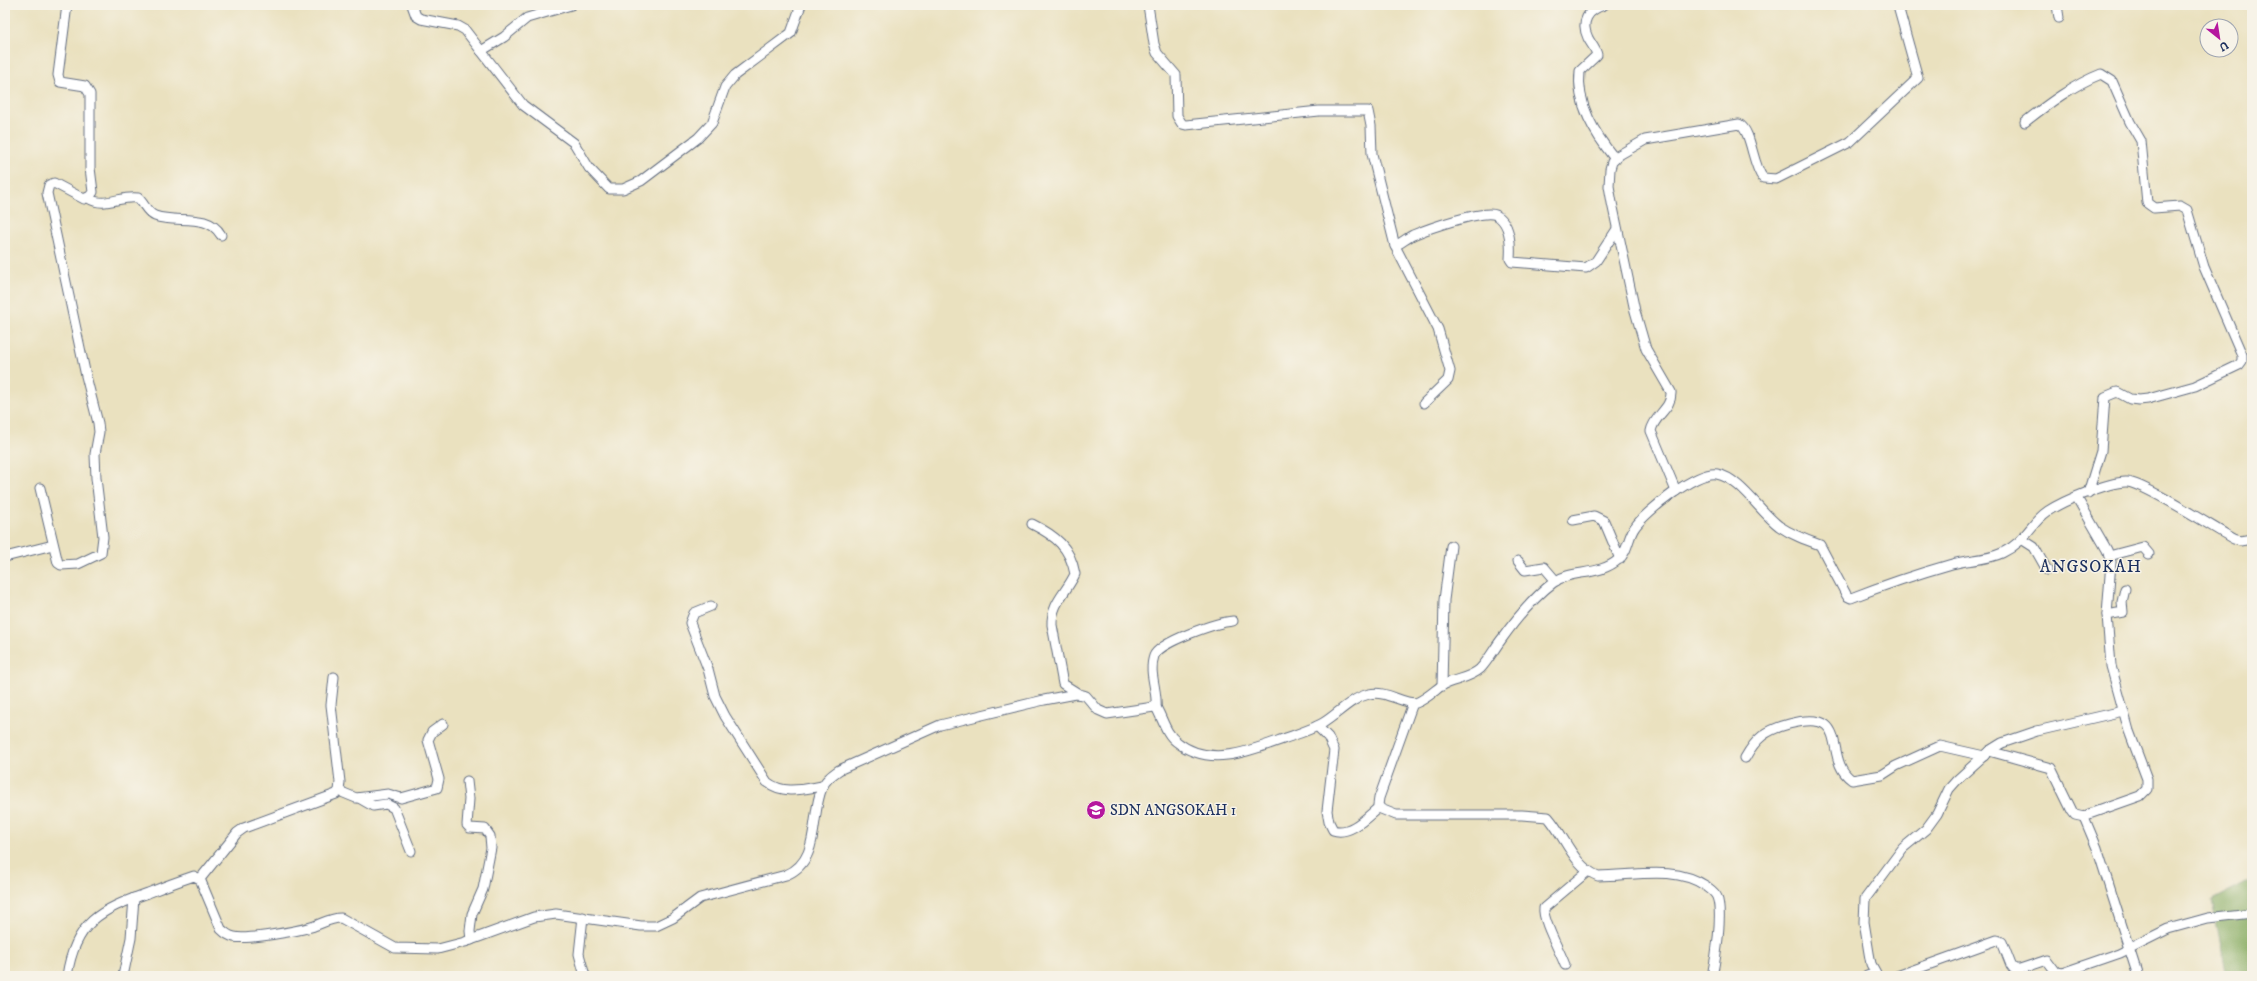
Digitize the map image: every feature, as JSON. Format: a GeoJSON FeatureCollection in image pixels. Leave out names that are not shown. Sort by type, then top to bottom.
{"type":"FeatureCollection","features":[{"type":"Feature","properties":{"kind":"street"},"geometry":{"type":"LineString","coordinates":[[67,5],[58,75],[60,82],[85,86],[90,94],[90,168],[93,192],[88,198]]}},
{"type":"Feature","properties":{"kind":"street"},"geometry":{"type":"LineString","coordinates":[[412,5],[416,16],[458,26],[465,30],[523,105],[574,142],[589,168],[605,187],[623,189],[641,181],[674,158],[710,127],[728,82],[735,75],[791,33],[801,5]]}},
{"type":"Feature","properties":{"kind":"street"},"geometry":{"type":"LineString","coordinates":[[481,50],[504,37],[527,18],[571,5]]}},
{"type":"Feature","properties":{"kind":"street"},"geometry":{"type":"LineString","coordinates":[[1148,5],[1157,53],[1176,75],[1177,116],[1182,124],[1186,125],[1319,111],[1368,110],[1371,126],[1372,154],[1395,246],[1438,329],[1450,371],[1448,380],[1424,403]]}},
{"type":"Feature","properties":{"kind":"street"},"geometry":{"type":"LineString","coordinates":[[1604,5],[1592,10],[1586,15],[1584,25],[1587,37],[1597,55],[1580,71],[1579,94],[1597,133],[1615,159]]}},
{"type":"Feature","properties":{"kind":"street"},"geometry":{"type":"LineString","coordinates":[[1676,491],[1651,431],[1656,418],[1670,403],[1672,392],[1646,349],[1634,311],[1609,186],[1610,169],[1615,159],[1636,144],[1653,137],[1739,124],[1747,134],[1758,171],[1763,178],[1776,179],[1850,142],[1918,78],[1899,10],[1904,5]]}},
{"type":"Feature","properties":{"kind":"street"},"geometry":{"type":"LineString","coordinates":[[2057,5],[2059,18]]}},
{"type":"Feature","properties":{"kind":"street"},"geometry":{"type":"LineString","coordinates":[[2025,122],[2056,98],[2093,77],[2101,74],[2112,81],[2130,122],[2141,141],[2147,203],[2154,208],[2180,206],[2187,210],[2204,267],[2242,355],[2242,361],[2238,365],[2195,386],[2139,400],[2117,392],[2106,397],[2101,451],[2088,493]]}},
{"type":"Feature","properties":{"kind":"street"},"geometry":{"type":"LineString","coordinates":[[40,488],[56,559],[61,565],[78,564],[101,553],[103,548],[95,454],[100,432],[86,376],[47,191],[49,185],[54,183],[81,198],[88,198],[98,202],[105,203],[127,198],[138,198],[155,215],[170,219],[206,221],[216,226],[221,235]]}},
{"type":"Feature","properties":{"kind":"street"},"geometry":{"type":"LineString","coordinates":[[1395,246],[1413,235],[1440,225],[1471,216],[1494,214],[1500,218],[1510,234],[1510,259],[1512,262],[1586,268],[1596,261],[1617,229]]}},
{"type":"Feature","properties":{"kind":"street"},"geometry":{"type":"LineString","coordinates":[[1233,621],[1222,622],[1165,644],[1156,651],[1152,666],[1156,708],[1173,738],[1198,754],[1222,755],[1246,752],[1317,726],[1355,700],[1371,693],[1396,697],[1414,703],[1419,702],[1442,686],[1470,676],[1480,668],[1510,628],[1543,590],[1566,576],[1602,569],[1620,559],[1634,527],[1676,491],[1706,474],[1718,474],[1729,479],[1780,527],[1809,542],[1820,545],[1845,593],[1851,598],[1898,579],[1953,564],[1989,558],[2008,550],[2023,540],[2045,513],[2055,507],[2118,482],[2136,484],[2234,539],[2240,541],[2252,539]]}},
{"type":"Feature","properties":{"kind":"street"},"geometry":{"type":"LineString","coordinates":[[2104,493],[2118,482]]}},
{"type":"Feature","properties":{"kind":"street"},"geometry":{"type":"LineString","coordinates":[[1744,758],[1760,736],[1786,724],[1812,719],[1823,722],[1832,733],[1844,773],[1852,780],[1882,775],[1934,747],[1946,746],[1987,753],[2051,768],[2075,815],[2084,817],[2140,796],[2147,789],[2147,779],[2124,711],[2111,666],[2107,614],[2111,571],[2109,556],[2077,498]]}},
{"type":"Feature","properties":{"kind":"street"},"geometry":{"type":"LineString","coordinates":[[1573,520],[1594,516],[1604,521],[1620,559]]}},
{"type":"Feature","properties":{"kind":"street"},"geometry":{"type":"LineString","coordinates":[[1032,524],[1059,540],[1068,551],[1073,563],[1075,574],[1057,601],[1052,617],[1052,625],[1064,684],[1079,694],[1086,696],[1098,710],[1107,714],[1156,708]]}},
{"type":"Feature","properties":{"kind":"street"},"geometry":{"type":"LineString","coordinates":[[2023,540],[2034,547],[2047,570]]}},
{"type":"Feature","properties":{"kind":"street"},"geometry":{"type":"LineString","coordinates":[[5,557],[53,545]]}},
{"type":"Feature","properties":{"kind":"street"},"geometry":{"type":"LineString","coordinates":[[1442,686],[1444,600],[1451,546]]}},
{"type":"Feature","properties":{"kind":"street"},"geometry":{"type":"LineString","coordinates":[[2109,556],[2143,547],[2149,554]]}},
{"type":"Feature","properties":{"kind":"street"},"geometry":{"type":"LineString","coordinates":[[1518,562],[1525,570],[1544,567],[1556,581]]}},
{"type":"Feature","properties":{"kind":"street"},"geometry":{"type":"LineString","coordinates":[[2107,614],[2123,612],[2122,602],[2125,588]]}},
{"type":"Feature","properties":{"kind":"street"},"geometry":{"type":"LineString","coordinates":[[711,606],[694,613],[690,623],[708,669],[715,696],[725,716],[767,782],[773,787],[788,791],[823,786]]}},
{"type":"Feature","properties":{"kind":"street"},"geometry":{"type":"LineString","coordinates":[[334,677],[331,705],[340,782],[339,791]]}},
{"type":"Feature","properties":{"kind":"street"},"geometry":{"type":"LineString","coordinates":[[67,976],[72,951],[92,921],[107,910],[134,898],[192,877],[198,877],[200,879],[220,926],[224,932],[233,937],[291,932],[312,927],[332,918],[341,918],[384,943],[400,949],[438,949],[471,940],[534,917],[562,914],[641,926],[656,926],[673,918],[695,901],[705,896],[790,873],[809,851],[823,786],[833,774],[851,763],[940,725],[1022,704],[1079,694]]}},
{"type":"Feature","properties":{"kind":"street"},"geometry":{"type":"LineString","coordinates":[[1414,703],[1379,798],[1379,807],[1384,812],[1396,815],[1522,815],[1548,817],[1579,862],[1588,871],[1598,876],[1660,873],[1689,876],[1713,892],[1718,900],[1717,949],[1712,976]]}},
{"type":"Feature","properties":{"kind":"street"},"geometry":{"type":"LineString","coordinates":[[1879,975],[1871,964],[1864,922],[1865,899],[1903,848],[1926,829],[1938,814],[1949,789],[1987,753],[2022,735],[2124,711]]}},
{"type":"Feature","properties":{"kind":"street"},"geometry":{"type":"LineString","coordinates":[[359,798],[388,794],[401,798],[437,788],[440,779],[428,740],[432,732],[443,724]]}},
{"type":"Feature","properties":{"kind":"street"},"geometry":{"type":"LineString","coordinates":[[1317,726],[1328,737],[1334,750],[1328,811],[1329,822],[1333,830],[1338,832],[1348,830],[1379,807]]}},
{"type":"Feature","properties":{"kind":"street"},"geometry":{"type":"LineString","coordinates":[[467,781],[469,799],[467,825],[470,828],[485,829],[491,840],[485,882],[470,923],[471,940]]}},
{"type":"Feature","properties":{"kind":"street"},"geometry":{"type":"LineString","coordinates":[[339,791],[345,795],[359,798],[373,806],[386,804],[394,808],[412,851]]}},
{"type":"Feature","properties":{"kind":"street"},"geometry":{"type":"LineString","coordinates":[[200,879],[237,833],[244,828],[331,796],[339,791]]}},
{"type":"Feature","properties":{"kind":"street"},"geometry":{"type":"LineString","coordinates":[[2084,817],[2097,848],[2138,976]]}},
{"type":"Feature","properties":{"kind":"street"},"geometry":{"type":"LineString","coordinates":[[1565,965],[1556,942],[1545,922],[1543,909],[1547,904],[1588,871]]}},
{"type":"Feature","properties":{"kind":"street"},"geometry":{"type":"LineString","coordinates":[[123,976],[131,938],[134,898]]}},
{"type":"Feature","properties":{"kind":"street"},"geometry":{"type":"LineString","coordinates":[[1897,976],[1998,940],[2002,942],[2010,965],[2016,973],[2047,960],[2056,972],[2062,973],[2110,957],[2130,948],[2160,931],[2208,918],[2252,913]]}},
{"type":"Feature","properties":{"kind":"street"},"geometry":{"type":"LineString","coordinates":[[584,917],[579,954],[585,976]]}},
{"type":"Feature","properties":{"kind":"street"},"geometry":{"type":"LineString","coordinates":[[1867,976],[1879,975]]}},
{"type":"Feature","properties":{"kind":"green space"},"geometry":{"type":"Polygon","coordinates":[[[2252,879],[2252,976],[2227,976],[2212,900],[2252,879]]]}},
{"type":"Feature","properties":{"kind":"place","name":"SDN ANGSOKAH 1"},"geometry":{"type":"Point","coordinates":[1096,810]}},
{"type":"Feature","properties":{"kind":"district","name":"ANGSOKAH"},"geometry":{"type":"Point","coordinates":[2091,567]}}]}
